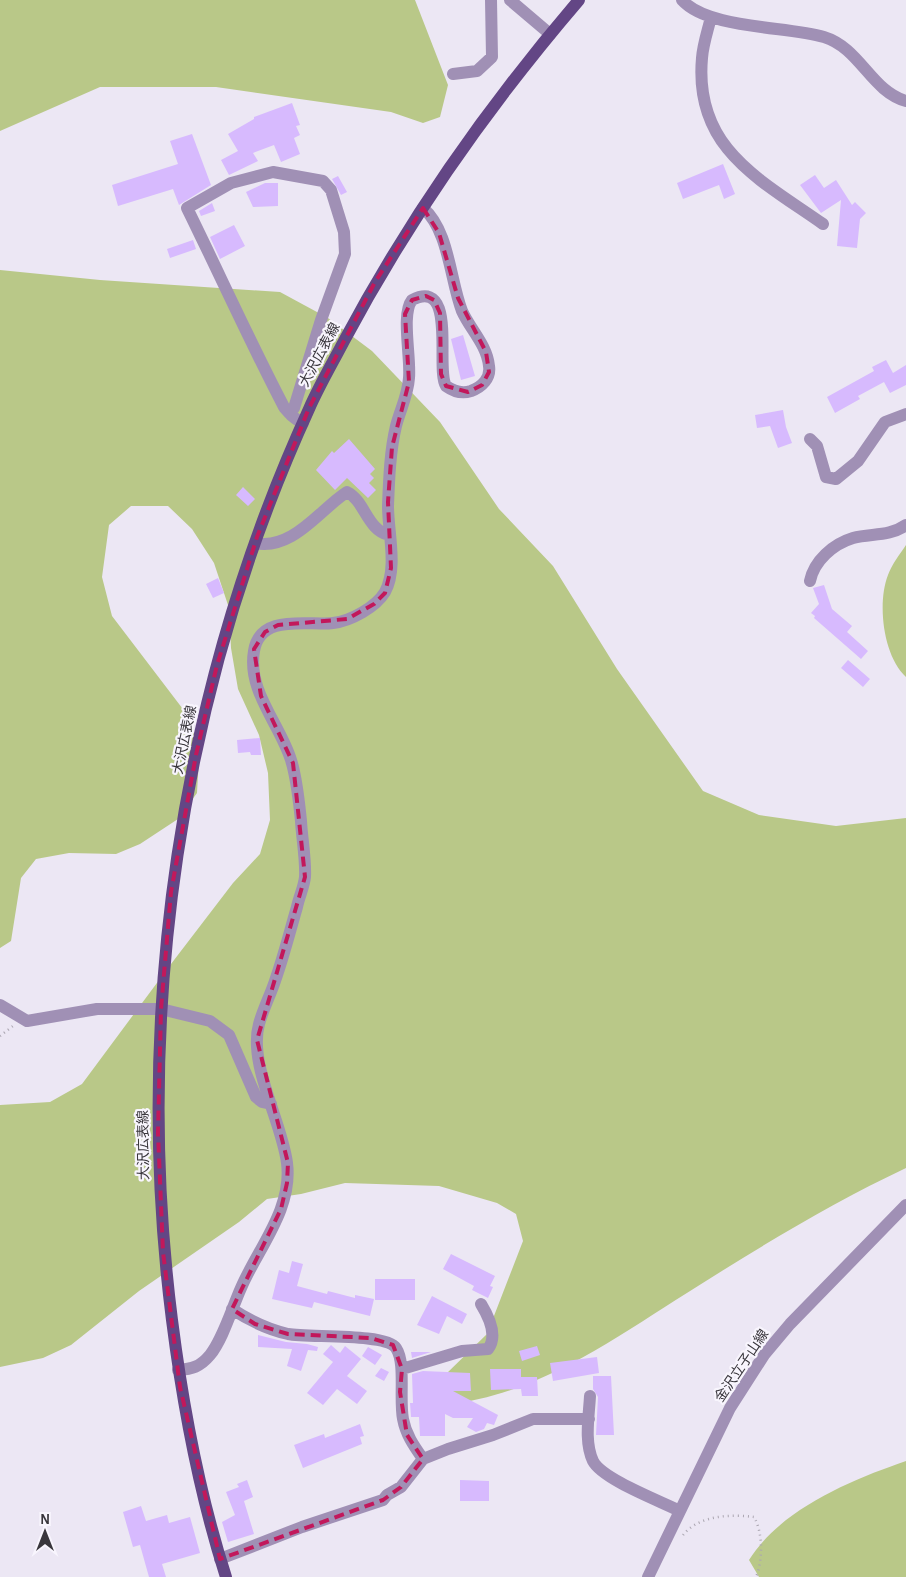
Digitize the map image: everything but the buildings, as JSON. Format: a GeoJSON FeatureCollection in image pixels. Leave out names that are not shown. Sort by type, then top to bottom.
{"type":"FeatureCollection","features":[{"type":"Feature","properties":{"kind":"main road","name":"大沢広表線"},"geometry":{"type":"LineString","coordinates":[[226,1577],[197,1471],[178,1370],[163,1242],[158,1133],[161,1009],[171,892],[196,755],[217,665],[255,543],[303,423],[375,282],[423,208],[524,64],[579,0]]}},
{"type":"Feature","properties":{"kind":"street"},"geometry":{"type":"LineString","coordinates":[[453,74],[477,71],[492,56],[491,0]]}},
{"type":"Feature","properties":{"kind":"street"},"geometry":{"type":"LineString","coordinates":[[510,0],[550,34]]}},
{"type":"Feature","properties":{"kind":"street"},"geometry":{"type":"LineString","coordinates":[[682,0],[719,20],[826,37],[843,47],[862,63],[887,93],[906,101]]}},
{"type":"Feature","properties":{"kind":"street"},"geometry":{"type":"LineString","coordinates":[[712,17],[702,57],[701,89],[704,104],[723,145],[745,169],[823,224]]}},
{"type":"Feature","properties":{"kind":"street"},"geometry":{"type":"LineString","coordinates":[[289,413],[294,408],[321,320],[345,254],[339,215],[327,185],[318,180],[274,172],[231,183],[187,208],[223,286],[236,306],[259,359],[289,413],[294,420],[303,423]]}},
{"type":"Feature","properties":{"kind":"street"},"geometry":{"type":"LineString","coordinates":[[178,1370],[196,1369],[211,1354],[242,1285],[282,1209],[287,1183],[288,1163],[259,1060],[258,1024],[276,979],[305,877],[301,822],[293,763],[284,739],[260,696],[256,682],[254,649],[258,640],[265,632],[278,625],[300,622],[332,623],[347,620],[374,604],[385,593],[390,579],[391,554],[389,535],[392,447],[409,382],[410,348],[405,314],[412,300],[426,296],[434,300],[440,313],[443,335],[441,374],[446,386],[456,392],[468,392],[482,385],[489,372],[486,352],[464,314],[458,298],[451,267],[439,233],[431,216],[423,208]]}},
{"type":"Feature","properties":{"kind":"street"},"geometry":{"type":"LineString","coordinates":[[810,439],[817,446],[826,477],[836,479],[858,461],[885,422],[906,414]]}},
{"type":"Feature","properties":{"kind":"street"},"geometry":{"type":"LineString","coordinates":[[255,543],[268,544],[296,533],[311,523],[347,492],[353,496],[376,528],[389,535]]}},
{"type":"Feature","properties":{"kind":"street"},"geometry":{"type":"LineString","coordinates":[[810,581],[815,566],[835,547],[852,538],[882,535],[906,525]]}},
{"type":"Feature","properties":{"kind":"street"},"geometry":{"type":"LineString","coordinates":[[0,1005],[27,1020],[37,1020],[97,1009],[161,1009],[200,1018],[222,1027],[229,1035],[256,1097],[262,1102],[271,1104]]}},
{"type":"Feature","properties":{"kind":"street","name":"金沢立子山線"},"geometry":{"type":"LineString","coordinates":[[648,1577],[730,1408],[764,1355],[790,1324],[906,1204]]}},
{"type":"Feature","properties":{"kind":"street"},"geometry":{"type":"LineString","coordinates":[[402,1369],[462,1351],[488,1349],[494,1337],[480,1304]]}},
{"type":"Feature","properties":{"kind":"street"},"geometry":{"type":"LineString","coordinates":[[232,1309],[255,1324],[288,1334],[370,1338],[393,1344],[397,1349],[402,1369],[400,1377],[403,1417],[407,1435],[423,1459]]}},
{"type":"Feature","properties":{"kind":"street"},"geometry":{"type":"LineString","coordinates":[[590,1396],[588,1438],[591,1456],[599,1469],[610,1478],[680,1511]]}},
{"type":"Feature","properties":{"kind":"street"},"geometry":{"type":"LineString","coordinates":[[220,1559],[302,1527],[383,1500],[387,1495],[401,1487],[423,1459],[533,1419],[588,1419]]}},
{"type":"Feature","properties":{"kind":"path"},"geometry":{"type":"LineString","coordinates":[[0,1036],[20,1017]]}},
{"type":"Feature","properties":{"kind":"path"},"geometry":{"type":"LineString","coordinates":[[668,1537],[675,1539],[682,1536],[694,1524],[707,1519],[754,1517],[758,1527],[760,1558],[756,1577]]}},
{"type":"Feature","properties":{"kind":"highlighted area"},"geometry":{"type":"Polygon","coordinates":[[[423,208],[439,233],[458,298],[486,352],[489,372],[482,385],[468,392],[446,386],[441,374],[440,313],[434,300],[426,296],[412,300],[405,314],[409,382],[392,447],[388,502],[391,568],[385,593],[374,604],[347,619],[278,625],[265,632],[254,649],[261,696],[293,763],[305,877],[257,1040],[288,1163],[287,1183],[281,1209],[232,1309],[255,1324],[288,1334],[371,1338],[393,1345],[402,1369],[400,1392],[407,1435],[423,1459],[401,1487],[383,1500],[220,1559],[180,1387],[163,1252],[158,1133],[161,1009],[171,892],[196,755],[217,665],[257,537],[309,408],[375,282],[423,208]]]}},
{"type":"Feature","properties":{"kind":"green space"},"geometry":{"type":"Polygon","coordinates":[[[0,0],[415,0],[448,85],[440,117],[423,123],[391,112],[216,87],[100,87],[0,131],[0,0]]]}},
{"type":"Feature","properties":{"kind":"green space"},"geometry":{"type":"Polygon","coordinates":[[[0,270],[100,280],[280,292],[328,318],[372,351],[440,422],[499,509],[553,566],[617,669],[703,791],[759,815],[836,826],[906,818],[906,1168],[800,1224],[578,1360],[547,1376],[481,1399],[447,1404],[446,1374],[487,1334],[523,1241],[516,1214],[497,1203],[439,1186],[345,1183],[301,1194],[267,1199],[239,1222],[139,1291],[71,1345],[43,1358],[0,1367],[0,1105],[50,1102],[82,1084],[233,883],[260,854],[270,820],[268,773],[259,735],[238,689],[231,648],[229,608],[214,563],[192,529],[168,506],[131,506],[109,525],[102,577],[112,616],[192,721],[199,758],[197,793],[178,819],[140,844],[116,854],[69,853],[36,859],[21,878],[11,941],[0,948],[0,270]]]}},
{"type":"Feature","properties":{"kind":"green space"},"geometry":{"type":"Polygon","coordinates":[[[906,545],[906,677],[898,668],[887,643],[884,629],[883,600],[888,575],[906,545]]]}},
{"type":"Feature","properties":{"kind":"green space"},"geometry":{"type":"Polygon","coordinates":[[[906,1461],[906,1577],[759,1577],[749,1560],[779,1526],[798,1511],[841,1487],[906,1461]]]}}]}
